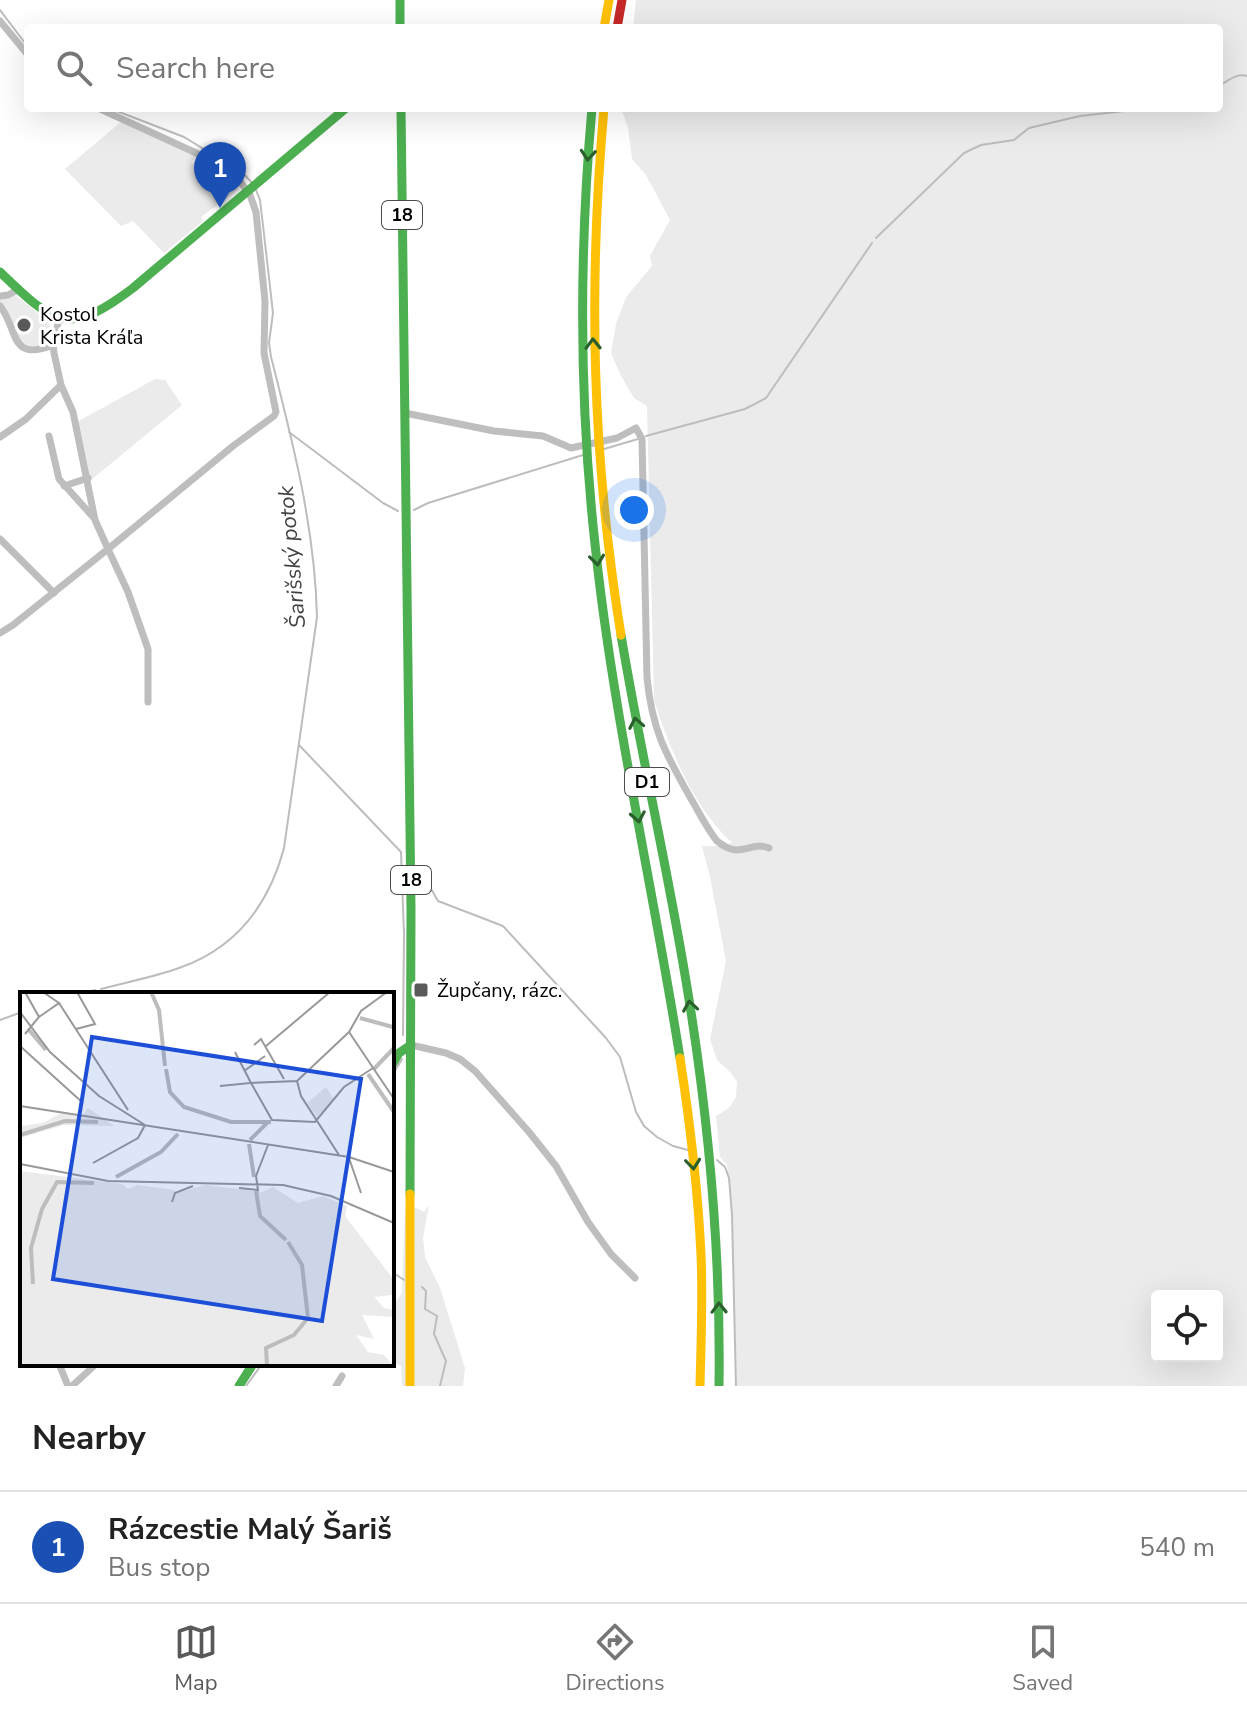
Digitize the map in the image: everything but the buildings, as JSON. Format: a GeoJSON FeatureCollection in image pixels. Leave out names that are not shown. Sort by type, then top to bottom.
{"type":"FeatureCollection","features":[{"type":"Feature","properties":{"kind":"main road"},"geometry":{"type":"LineString","coordinates":[[400,0],[400,24]]}},
{"type":"Feature","properties":{"kind":"main road"},"geometry":{"type":"LineString","coordinates":[[605,24],[609,0]]}},
{"type":"Feature","properties":{"kind":"main road"},"geometry":{"type":"LineString","coordinates":[[618,24],[622,0]]}},
{"type":"Feature","properties":{"kind":"main road"},"geometry":{"type":"LineString","coordinates":[[0,272],[34,303],[59,319],[89,317],[120,298],[341,112]]}},
{"type":"Feature","properties":{"kind":"main road","name":"18"},"geometry":{"type":"LineString","coordinates":[[401,112],[411,909],[410,1386]]}},
{"type":"Feature","properties":{"kind":"main road","name":"D1"},"geometry":{"type":"LineString","coordinates":[[592,112],[581,288],[581,352],[589,483],[605,620],[684,1086],[700,1240],[700,1386]]}},
{"type":"Feature","properties":{"kind":"main road","name":"D1"},"geometry":{"type":"LineString","coordinates":[[604,112],[596,202],[593,305],[594,381],[601,479],[627,672],[682,957],[702,1083],[717,1230],[719,1386]]}},
{"type":"Feature","properties":{"kind":"main road"},"geometry":{"type":"LineString","coordinates":[[394,1062],[399,1053],[411,1045]]}},
{"type":"Feature","properties":{"kind":"main road"},"geometry":{"type":"LineString","coordinates":[[239,1386],[252,1366]]}},
{"type":"Feature","properties":{"kind":"street"},"geometry":{"type":"LineString","coordinates":[[0,21],[24,50]]}},
{"type":"Feature","properties":{"kind":"street"},"geometry":{"type":"LineString","coordinates":[[0,633],[54,593],[276,412],[264,353],[265,301],[251,188],[205,157],[107,112]]}},
{"type":"Feature","properties":{"kind":"street"},"geometry":{"type":"LineString","coordinates":[[0,296],[19,289]]}},
{"type":"Feature","properties":{"kind":"street"},"geometry":{"type":"LineString","coordinates":[[0,306],[14,337],[22,345],[38,351],[53,345]]}},
{"type":"Feature","properties":{"kind":"street"},"geometry":{"type":"LineString","coordinates":[[59,319],[53,345],[61,385],[73,412],[95,520],[128,592],[148,649],[148,702]]}},
{"type":"Feature","properties":{"kind":"street"},"geometry":{"type":"LineString","coordinates":[[0,437],[26,419],[61,385]]}},
{"type":"Feature","properties":{"kind":"street"},"geometry":{"type":"LineString","coordinates":[[405,413],[494,431],[543,436],[571,448],[617,438],[636,428],[640,432],[647,678],[657,733],[676,773],[717,841],[727,848],[740,851],[761,845],[769,848]]}},
{"type":"Feature","properties":{"kind":"street"},"geometry":{"type":"LineString","coordinates":[[49,436],[59,479],[95,520]]}},
{"type":"Feature","properties":{"kind":"street"},"geometry":{"type":"LineString","coordinates":[[64,486],[88,478]]}},
{"type":"Feature","properties":{"kind":"street"},"geometry":{"type":"LineString","coordinates":[[0,539],[54,593]]}},
{"type":"Feature","properties":{"kind":"street"},"geometry":{"type":"LineString","coordinates":[[411,1045],[446,1053],[475,1071],[556,1166],[588,1222],[611,1254],[635,1278]]}},
{"type":"Feature","properties":{"kind":"street"},"geometry":{"type":"LineString","coordinates":[[60,1366],[70,1386],[94,1366]]}},
{"type":"Feature","properties":{"kind":"street"},"geometry":{"type":"LineString","coordinates":[[336,1386],[342,1376]]}},
{"type":"Feature","properties":{"kind":"shaded area"},"geometry":{"type":"Polygon","coordinates":[[[636,0],[1247,0],[1247,1386],[737,1386],[731,1200],[727,1165],[720,1157],[716,1116],[729,1108],[736,1097],[737,1082],[717,1060],[710,1039],[726,961],[702,846],[732,843],[705,812],[684,777],[654,700],[647,406],[634,398],[611,353],[616,324],[626,297],[652,266],[650,256],[670,220],[646,175],[632,159],[622,112],[1223,112],[1223,24],[633,24],[636,0]]]}},
{"type":"Feature","properties":{"kind":"shaded area"},"geometry":{"type":"Polygon","coordinates":[[[122,121],[197,155],[191,162],[198,169],[204,167],[227,192],[235,185],[239,189],[201,217],[203,221],[164,253],[133,221],[121,226],[65,169],[122,121]]]}},
{"type":"Feature","properties":{"kind":"shaded area"},"geometry":{"type":"Polygon","coordinates":[[[15,295],[48,321],[49,344],[32,347],[19,339],[0,304],[0,297],[15,295]]]}},
{"type":"Feature","properties":{"kind":"shaded area"},"geometry":{"type":"Polygon","coordinates":[[[155,379],[165,380],[182,405],[91,480],[87,477],[75,423],[155,379]]]}},
{"type":"Feature","properties":{"kind":"shaded area"},"geometry":{"type":"Polygon","coordinates":[[[429,1205],[423,1238],[425,1257],[440,1288],[465,1368],[463,1386],[402,1386],[401,1366],[394,1363],[394,1304],[402,1293],[405,1209],[414,1207],[424,1212],[429,1205]]]}},
{"type":"Feature","properties":{"kind":"waterway","name":"Šarišský potok"},"geometry":{"type":"LineString","coordinates":[[0,10],[24,42]]}},
{"type":"Feature","properties":{"kind":"waterway"},"geometry":{"type":"LineString","coordinates":[[1223,84],[1236,77],[1247,76]]}},
{"type":"Feature","properties":{"kind":"waterway","name":"Šarišský potok"},"geometry":{"type":"LineString","coordinates":[[119,112],[184,137],[243,173],[253,184]]}},
{"type":"Feature","properties":{"kind":"waterway"},"geometry":{"type":"LineString","coordinates":[[876,238],[964,153],[981,145],[1014,140],[1029,128],[1080,116],[1116,112]]}},
{"type":"Feature","properties":{"kind":"waterway","name":"Šarišský potok"},"geometry":{"type":"LineString","coordinates":[[101,989],[179,968],[217,949],[247,922],[259,905],[278,868],[284,848],[317,617],[307,518],[271,357],[269,343],[273,313],[260,200],[256,190]]}},
{"type":"Feature","properties":{"kind":"waterway"},"geometry":{"type":"LineString","coordinates":[[646,436],[745,409],[766,398],[872,243]]}},
{"type":"Feature","properties":{"kind":"waterway"},"geometry":{"type":"LineString","coordinates":[[289,432],[398,511]]}},
{"type":"Feature","properties":{"kind":"waterway"},"geometry":{"type":"LineString","coordinates":[[604,449],[638,439]]}},
{"type":"Feature","properties":{"kind":"waterway"},"geometry":{"type":"LineString","coordinates":[[414,510],[583,455]]}},
{"type":"Feature","properties":{"kind":"waterway"},"geometry":{"type":"LineString","coordinates":[[299,745],[401,852],[403,1035]]}},
{"type":"Feature","properties":{"kind":"waterway"},"geometry":{"type":"LineString","coordinates":[[422,873],[438,901],[503,926],[620,1057],[636,1112],[644,1126],[673,1146],[688,1150]]}},
{"type":"Feature","properties":{"kind":"waterway","name":"Šarišský potok"},"geometry":{"type":"LineString","coordinates":[[88,992],[95,990]]}},
{"type":"Feature","properties":{"kind":"waterway","name":"Šarišský potok"},"geometry":{"type":"LineString","coordinates":[[0,1020],[20,1013]]}},
{"type":"Feature","properties":{"kind":"waterway"},"geometry":{"type":"LineString","coordinates":[[394,1073],[402,1059]]}},
{"type":"Feature","properties":{"kind":"waterway"},"geometry":{"type":"LineString","coordinates":[[717,1160],[725,1167],[729,1178],[736,1386]]}},
{"type":"Feature","properties":{"kind":"waterway"},"geometry":{"type":"LineString","coordinates":[[394,1272],[404,1280]]}},
{"type":"Feature","properties":{"kind":"waterway"},"geometry":{"type":"LineString","coordinates":[[422,1287],[426,1291],[425,1309],[437,1316],[434,1334],[446,1361],[440,1386]]}},
{"type":"Feature","properties":{"kind":"waterway"},"geometry":{"type":"LineString","coordinates":[[246,1386],[261,1366]]}},
{"type":"Feature","properties":{"kind":"traffic: fast"},"geometry":{"type":"LineString","coordinates":[[400,0],[400,24]]}},
{"type":"Feature","properties":{"kind":"traffic: fast"},"geometry":{"type":"LineString","coordinates":[[0,272],[49,313],[63,318],[93,314],[133,288],[341,112]]}},
{"type":"Feature","properties":{"kind":"traffic: fast"},"geometry":{"type":"LineString","coordinates":[[401,112],[411,909],[410,1194]]}},
{"type":"Feature","properties":{"kind":"traffic: fast"},"geometry":{"type":"LineString","coordinates":[[592,112],[585,217],[583,326],[586,435],[595,544],[612,672],[680,1058]]}},
{"type":"Feature","properties":{"kind":"traffic: fast"},"geometry":{"type":"LineString","coordinates":[[621,635],[678,932],[700,1077],[715,1231],[719,1386]]}},
{"type":"Feature","properties":{"kind":"traffic: fast"},"geometry":{"type":"LineString","coordinates":[[394,1062],[399,1053],[411,1045]]}},
{"type":"Feature","properties":{"kind":"traffic: fast"},"geometry":{"type":"LineString","coordinates":[[239,1386],[252,1366]]}},
{"type":"Feature","properties":{"kind":"traffic: slow"},"geometry":{"type":"LineString","coordinates":[[605,24],[609,0]]}},
{"type":"Feature","properties":{"kind":"traffic: slow"},"geometry":{"type":"LineString","coordinates":[[604,112],[596,241],[596,372],[604,502],[621,635]]}},
{"type":"Feature","properties":{"kind":"traffic: slow"},"geometry":{"type":"LineString","coordinates":[[680,1058],[700,1231],[700,1386]]}},
{"type":"Feature","properties":{"kind":"traffic: slow"},"geometry":{"type":"LineString","coordinates":[[410,1194],[410,1386]]}},
{"type":"Feature","properties":{"kind":"traffic: jam"},"geometry":{"type":"LineString","coordinates":[[618,24],[622,0]]}},
{"type":"Feature","properties":{"kind":"place","name":"Rázcestie Malý Šariš"},"geometry":{"type":"Point","coordinates":[220,208]}},
{"type":"Feature","properties":{"kind":"place","name":"Kostol Krista Kráľa"},"geometry":{"type":"Point","coordinates":[24,325]}},
{"type":"Feature","properties":{"kind":"place","name":"Župčany, rázc."},"geometry":{"type":"Point","coordinates":[421,990]}}]}
